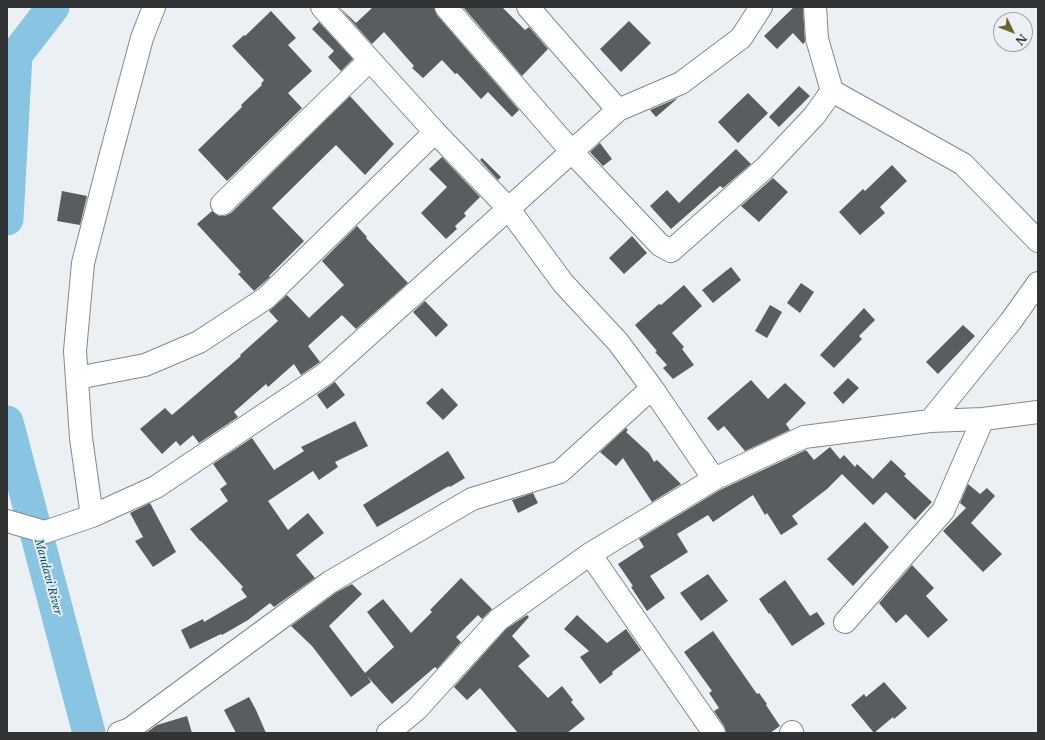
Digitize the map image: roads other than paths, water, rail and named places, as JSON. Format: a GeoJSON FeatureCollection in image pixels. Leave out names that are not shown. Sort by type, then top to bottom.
{"type":"FeatureCollection","features":[{"type":"Feature","properties":{"kind":"street"},"geometry":{"type":"LineString","coordinates":[[92,516],[81,438],[75,351],[84,263],[142,38],[154,7]]}},
{"type":"Feature","properties":{"kind":"street"},"geometry":{"type":"LineString","coordinates":[[322,7],[435,132],[508,208],[563,283],[618,342],[652,388],[714,479]]}},
{"type":"Feature","properties":{"kind":"street"},"geometry":{"type":"LineString","coordinates":[[446,7],[572,152],[660,245],[671,251],[766,168],[814,116],[832,91]]}},
{"type":"Feature","properties":{"kind":"street"},"geometry":{"type":"LineString","coordinates":[[528,7],[618,110]]}},
{"type":"Feature","properties":{"kind":"street"},"geometry":{"type":"LineString","coordinates":[[7,522],[45,532],[92,516],[156,487],[325,374],[618,110],[681,83],[741,38],[761,7]]}},
{"type":"Feature","properties":{"kind":"street"},"geometry":{"type":"LineString","coordinates":[[815,7],[817,39],[832,91],[963,164],[1038,241]]}},
{"type":"Feature","properties":{"kind":"street"},"geometry":{"type":"LineString","coordinates":[[222,204],[370,60]]}},
{"type":"Feature","properties":{"kind":"street"},"geometry":{"type":"LineString","coordinates":[[77,378],[145,365],[199,342],[266,298],[435,132]]}},
{"type":"Feature","properties":{"kind":"street"},"geometry":{"type":"LineString","coordinates":[[930,421],[1011,321],[1038,283]]}},
{"type":"Feature","properties":{"kind":"street"},"geometry":{"type":"LineString","coordinates":[[119,733],[130,729],[330,582],[472,499],[560,472],[652,388]]}},
{"type":"Feature","properties":{"kind":"street"},"geometry":{"type":"LineString","coordinates":[[388,733],[416,710],[498,620],[590,554],[714,479],[804,437],[930,421],[983,419],[1038,412]]}},
{"type":"Feature","properties":{"kind":"street"},"geometry":{"type":"LineString","coordinates":[[845,622],[943,511],[983,419]]}},
{"type":"Feature","properties":{"kind":"street"},"geometry":{"type":"LineString","coordinates":[[590,554],[714,733]]}},
{"type":"Feature","properties":{"kind":"waterway","name":"Mandavi River"},"geometry":{"type":"LineString","coordinates":[[7,219],[16,55],[53,7]]}},
{"type":"Feature","properties":{"kind":"waterway","name":"Mandavi River"},"geometry":{"type":"LineString","coordinates":[[7,422],[89,733]]}}]}
